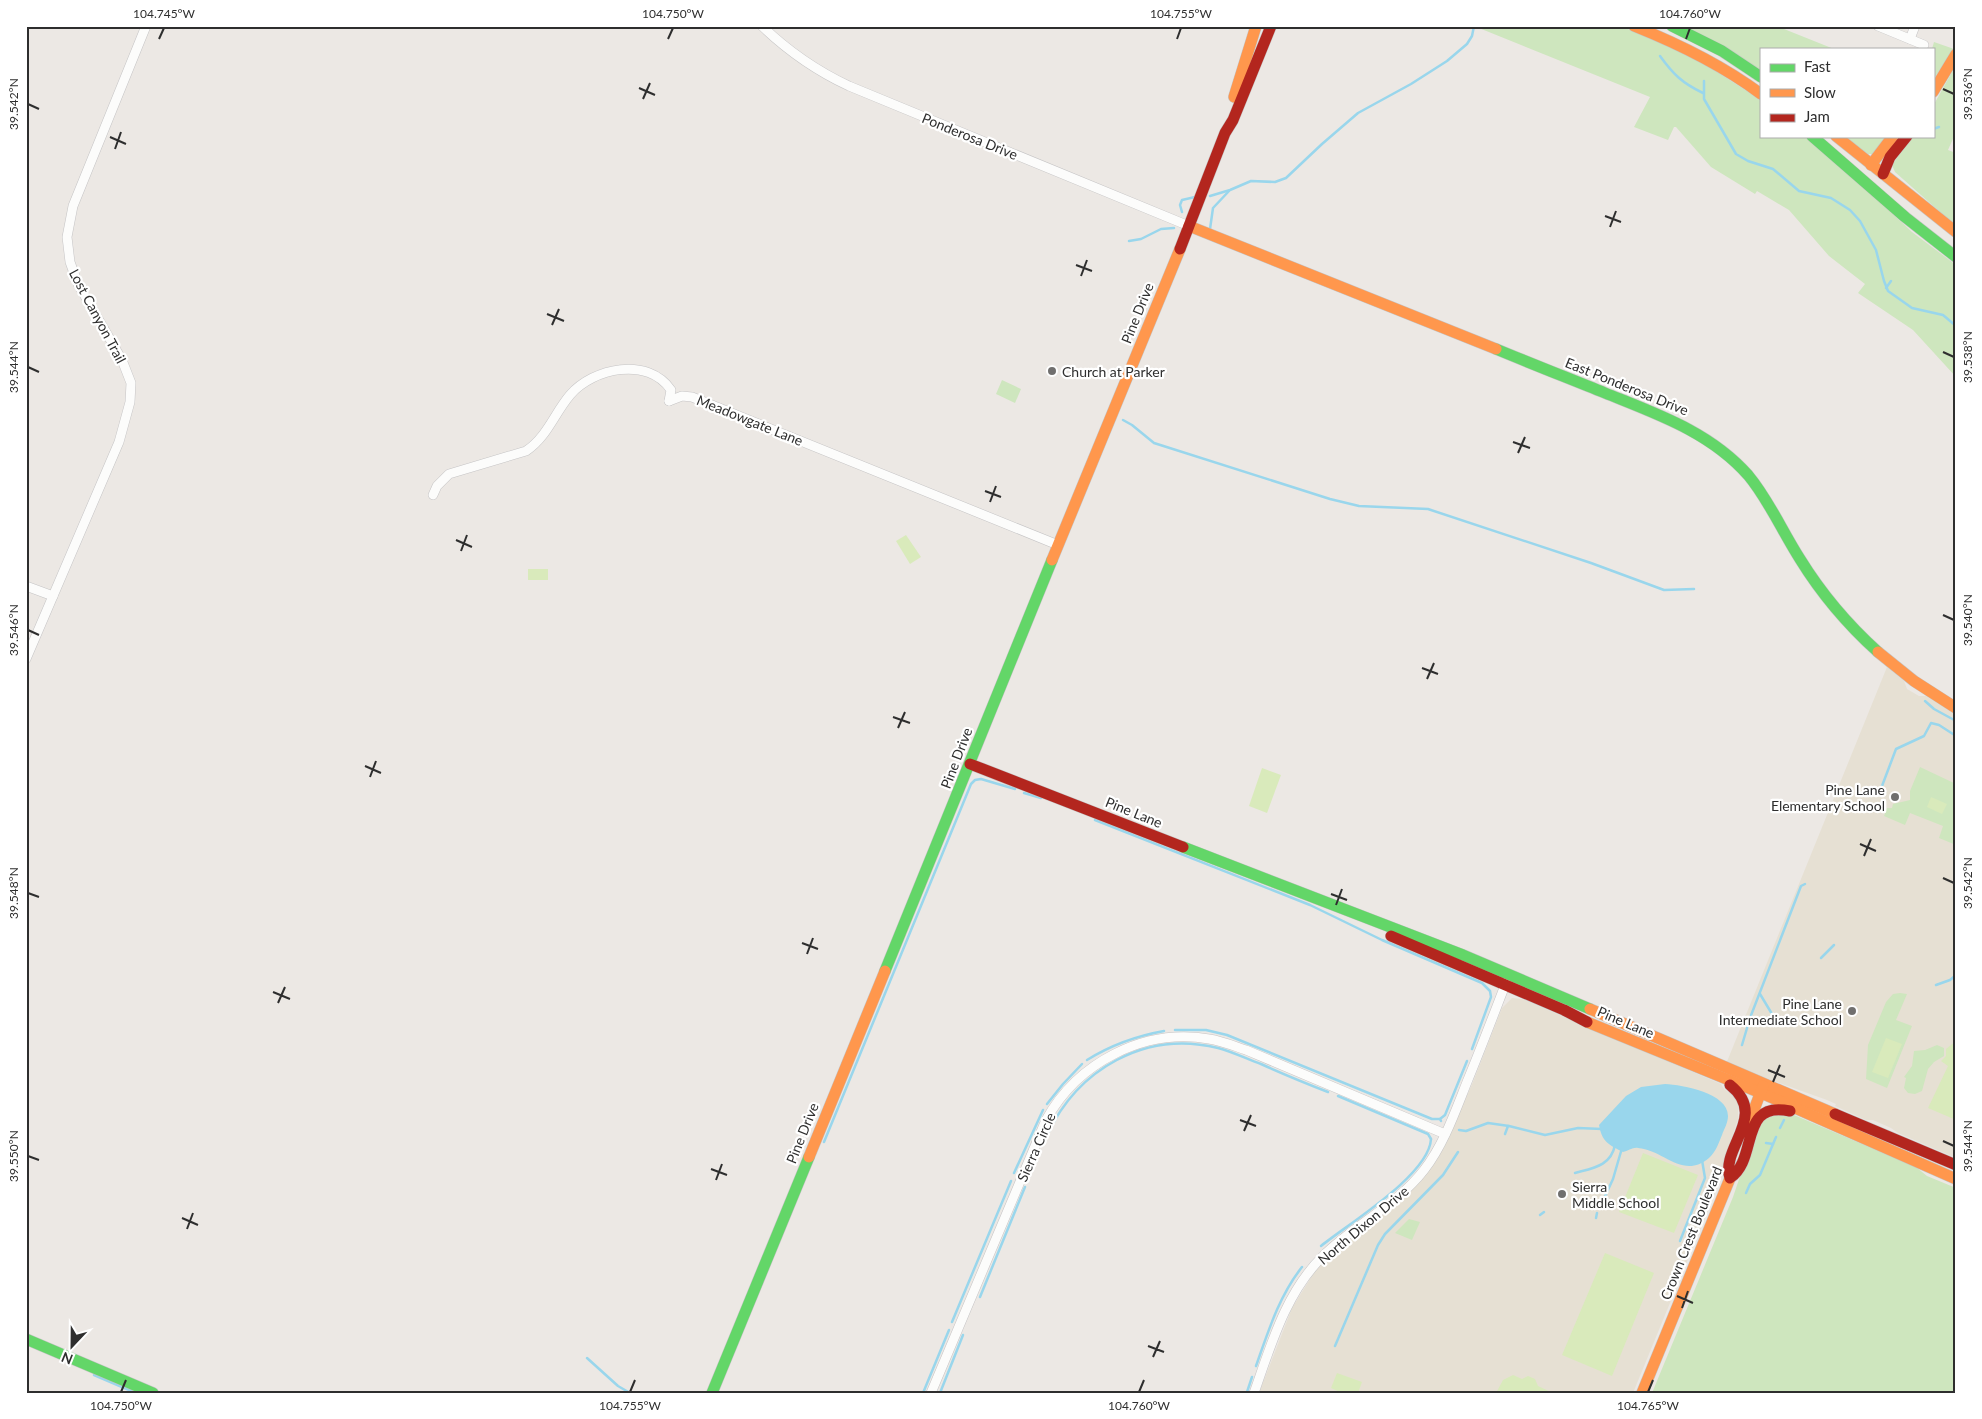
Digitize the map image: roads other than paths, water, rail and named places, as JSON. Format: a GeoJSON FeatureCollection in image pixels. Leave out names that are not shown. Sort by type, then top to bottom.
{"type":"FeatureCollection","features":[{"type":"Feature","properties":{"kind":"main road","name":"Pine Drive"},"geometry":{"type":"LineString","coordinates":[[1225,133],[1227,118],[1256,26]]}},
{"type":"Feature","properties":{"kind":"main road","name":"Pine Drive"},"geometry":{"type":"LineString","coordinates":[[712,1393],[970,764],[1225,133],[1233,120],[1271,26]]}},
{"type":"Feature","properties":{"kind":"main road"},"geometry":{"type":"LineString","coordinates":[[1634,26],[1707,58],[1760,93]]}},
{"type":"Feature","properties":{"kind":"main road"},"geometry":{"type":"LineString","coordinates":[[1672,26],[1717,48],[1760,76]]}},
{"type":"Feature","properties":{"kind":"main road"},"geometry":{"type":"LineString","coordinates":[[1934,90],[1956,54]]}},
{"type":"Feature","properties":{"kind":"main road"},"geometry":{"type":"LineString","coordinates":[[1814,138],[1913,224],[1956,257]]}},
{"type":"Feature","properties":{"kind":"main road"},"geometry":{"type":"LineString","coordinates":[[1838,138],[1956,232]]}},
{"type":"Feature","properties":{"kind":"main road"},"geometry":{"type":"LineString","coordinates":[[1871,164],[1892,138]]}},
{"type":"Feature","properties":{"kind":"main road"},"geometry":{"type":"LineString","coordinates":[[1883,174],[1890,158],[1905,138]]}},
{"type":"Feature","properties":{"kind":"main road","name":"East Ponderosa Drive"},"geometry":{"type":"LineString","coordinates":[[1189,226],[1658,414],[1701,435],[1731,458],[1754,483],[1812,578],[1850,624],[1899,670],[1956,708]]}},
{"type":"Feature","properties":{"kind":"main road","name":"Pine Lane"},"geometry":{"type":"LineString","coordinates":[[970,764],[1287,888],[1293,893],[1507,980],[1762,1088],[1956,1165]]}},
{"type":"Feature","properties":{"kind":"main road","name":"Pine Lane"},"geometry":{"type":"LineString","coordinates":[[1507,980],[1653,1050],[1661,1051],[1762,1088],[1844,1131],[1956,1179]]}},
{"type":"Feature","properties":{"kind":"main road"},"geometry":{"type":"LineString","coordinates":[[1653,1050],[1659,1055],[1732,1086],[1742,1095],[1746,1102],[1746,1113],[1727,1169],[1730,1178],[1738,1173],[1756,1122],[1761,1114],[1768,1110],[1784,1109],[1836,1130],[1844,1131]]}},
{"type":"Feature","properties":{"kind":"main road","name":"Crown Crest Boulevard"},"geometry":{"type":"LineString","coordinates":[[1642,1393],[1730,1178],[1762,1088]]}},
{"type":"Feature","properties":{"kind":"main road"},"geometry":{"type":"LineString","coordinates":[[26,1339],[153,1393]]}},
{"type":"Feature","properties":{"kind":"street","name":"Lost Canyon Trail"},"geometry":{"type":"LineString","coordinates":[[26,658],[119,442],[130,402],[131,383],[128,373],[114,344],[78,284],[70,262],[67,237],[73,206],[146,26]]}},
{"type":"Feature","properties":{"kind":"street","name":"Ponderosa Drive"},"geometry":{"type":"LineString","coordinates":[[762,26],[802,59],[850,86],[1189,226]]}},
{"type":"Feature","properties":{"kind":"street"},"geometry":{"type":"LineString","coordinates":[[1878,26],[1924,45]]}},
{"type":"Feature","properties":{"kind":"street"},"geometry":{"type":"LineString","coordinates":[[1910,39],[1915,26]]}},
{"type":"Feature","properties":{"kind":"street","name":"Meadowgate Lane"},"geometry":{"type":"LineString","coordinates":[[433,495],[437,486],[449,474],[526,452],[545,434],[570,395],[585,382],[607,372],[630,368],[647,371],[666,383],[670,390],[669,400],[682,396],[692,397],[1058,545]]}},
{"type":"Feature","properties":{"kind":"street"},"geometry":{"type":"LineString","coordinates":[[26,586],[52,596]]}},
{"type":"Feature","properties":{"kind":"street","name":"North Dixon Drive"},"geometry":{"type":"LineString","coordinates":[[1254,1393],[1287,1308],[1305,1276],[1330,1249],[1409,1188],[1427,1165],[1445,1134],[1507,980]]}},
{"type":"Feature","properties":{"kind":"street","name":"Sierra Circle"},"geometry":{"type":"LineString","coordinates":[[931,1393],[1046,1120],[1055,1104],[1074,1083],[1091,1068],[1113,1055],[1137,1044],[1168,1038],[1192,1037],[1215,1040],[1246,1050],[1445,1134]]}},
{"type":"Feature","properties":{"kind":"water"},"geometry":{"type":"Polygon","coordinates":[[[1665,1084],[1693,1088],[1713,1096],[1721,1101],[1726,1108],[1727,1121],[1717,1147],[1709,1158],[1700,1164],[1682,1165],[1638,1148],[1623,1152],[1610,1145],[1602,1135],[1599,1125],[1626,1096],[1641,1087],[1665,1084]]]}},
{"type":"Feature","properties":{"kind":"waterway"},"geometry":{"type":"LineString","coordinates":[[1210,196],[1251,181],[1275,182],[1286,178],[1358,113],[1411,84],[1447,61],[1467,44],[1472,36],[1474,26]]}},
{"type":"Feature","properties":{"kind":"waterway"},"geometry":{"type":"LineString","coordinates":[[1660,56],[1678,78],[1703,93]]}},
{"type":"Feature","properties":{"kind":"waterway"},"geometry":{"type":"LineString","coordinates":[[1704,81],[1704,99],[1736,154],[1748,161],[1773,169],[1799,191],[1831,198],[1850,210],[1860,221],[1876,250],[1888,291],[1912,308],[1943,315],[1956,326]]}},
{"type":"Feature","properties":{"kind":"waterway"},"geometry":{"type":"LineString","coordinates":[[1934,129],[1939,127]]}},
{"type":"Feature","properties":{"kind":"waterway"},"geometry":{"type":"LineString","coordinates":[[1210,229],[1213,208],[1229,191]]}},
{"type":"Feature","properties":{"kind":"waterway"},"geometry":{"type":"LineString","coordinates":[[1182,212],[1180,205],[1182,200],[1195,197]]}},
{"type":"Feature","properties":{"kind":"waterway"},"geometry":{"type":"LineString","coordinates":[[1129,241],[1141,239],[1161,229],[1174,228]]}},
{"type":"Feature","properties":{"kind":"waterway"},"geometry":{"type":"LineString","coordinates":[[1886,288],[1891,281]]}},
{"type":"Feature","properties":{"kind":"waterway"},"geometry":{"type":"LineString","coordinates":[[1123,420],[1154,443],[1330,499],[1359,506],[1428,509],[1591,563],[1664,590],[1694,589]]}},
{"type":"Feature","properties":{"kind":"waterway"},"geometry":{"type":"LineString","coordinates":[[1925,701],[1934,709],[1956,721]]}},
{"type":"Feature","properties":{"kind":"waterway"},"geometry":{"type":"LineString","coordinates":[[1882,786],[1896,749],[1924,736],[1931,723],[1939,725],[1956,736]]}},
{"type":"Feature","properties":{"kind":"waterway"},"geometry":{"type":"LineString","coordinates":[[824,1142],[971,784],[975,780],[981,779],[1015,789]]}},
{"type":"Feature","properties":{"kind":"waterway"},"geometry":{"type":"LineString","coordinates":[[1024,793],[1041,798]]}},
{"type":"Feature","properties":{"kind":"waterway"},"geometry":{"type":"LineString","coordinates":[[1095,820],[1310,905],[1382,940],[1482,983],[1490,991],[1491,997],[1472,1049]]}},
{"type":"Feature","properties":{"kind":"waterway"},"geometry":{"type":"LineString","coordinates":[[1742,1045],[1750,1018],[1801,886],[1805,884]]}},
{"type":"Feature","properties":{"kind":"waterway"},"geometry":{"type":"LineString","coordinates":[[1821,958],[1834,945]]}},
{"type":"Feature","properties":{"kind":"waterway"},"geometry":{"type":"LineString","coordinates":[[1936,985],[1950,980],[1956,975]]}},
{"type":"Feature","properties":{"kind":"waterway"},"geometry":{"type":"LineString","coordinates":[[1760,994],[1772,1014]]}},
{"type":"Feature","properties":{"kind":"waterway"},"geometry":{"type":"LineString","coordinates":[[1175,1030],[1206,1030],[1227,1035],[1432,1119],[1440,1119]]}},
{"type":"Feature","properties":{"kind":"waterway"},"geometry":{"type":"LineString","coordinates":[[1087,1060],[1124,1042],[1164,1031]]}},
{"type":"Feature","properties":{"kind":"waterway"},"geometry":{"type":"LineString","coordinates":[[1047,1135],[1060,1112],[1077,1091],[1095,1074],[1117,1060],[1140,1050],[1165,1045],[1191,1044],[1218,1048],[1328,1092]]}},
{"type":"Feature","properties":{"kind":"waterway"},"geometry":{"type":"LineString","coordinates":[[1441,1121],[1440,1119],[1445,1115],[1467,1061]]}},
{"type":"Feature","properties":{"kind":"waterway"},"geometry":{"type":"LineString","coordinates":[[1047,1104],[1082,1064]]}},
{"type":"Feature","properties":{"kind":"waterway"},"geometry":{"type":"LineString","coordinates":[[1338,1096],[1428,1134],[1431,1139]]}},
{"type":"Feature","properties":{"kind":"waterway"},"geometry":{"type":"LineString","coordinates":[[1014,1173],[1043,1110]]}},
{"type":"Feature","properties":{"kind":"waterway"},"geometry":{"type":"LineString","coordinates":[[1780,1128],[1784,1120]]}},
{"type":"Feature","properties":{"kind":"waterway"},"geometry":{"type":"LineString","coordinates":[[1459,1130],[1466,1131],[1488,1123],[1545,1135],[1578,1128],[1602,1129]]}},
{"type":"Feature","properties":{"kind":"waterway"},"geometry":{"type":"LineString","coordinates":[[1505,1134],[1508,1126]]}},
{"type":"Feature","properties":{"kind":"waterway"},"geometry":{"type":"LineString","coordinates":[[1746,1193],[1750,1184],[1760,1175],[1776,1137]]}},
{"type":"Feature","properties":{"kind":"waterway"},"geometry":{"type":"LineString","coordinates":[[1321,1246],[1402,1183],[1417,1168],[1427,1153],[1431,1139]]}},
{"type":"Feature","properties":{"kind":"waterway"},"geometry":{"type":"LineString","coordinates":[[1766,1143],[1773,1144]]}},
{"type":"Feature","properties":{"kind":"waterway"},"geometry":{"type":"LineString","coordinates":[[1575,1173],[1605,1162],[1610,1158],[1615,1145]]}},
{"type":"Feature","properties":{"kind":"waterway"},"geometry":{"type":"LineString","coordinates":[[1601,1205],[1613,1179],[1622,1148]]}},
{"type":"Feature","properties":{"kind":"waterway"},"geometry":{"type":"LineString","coordinates":[[1335,1346],[1378,1245],[1385,1234],[1443,1175],[1458,1152]]}},
{"type":"Feature","properties":{"kind":"waterway"},"geometry":{"type":"LineString","coordinates":[[1680,1241],[1705,1178],[1702,1160]]}},
{"type":"Feature","properties":{"kind":"waterway"},"geometry":{"type":"LineString","coordinates":[[952,1322],[1011,1181]]}},
{"type":"Feature","properties":{"kind":"waterway"},"geometry":{"type":"LineString","coordinates":[[980,1297],[1025,1187]]}},
{"type":"Feature","properties":{"kind":"waterway"},"geometry":{"type":"LineString","coordinates":[[1540,1215],[1544,1212]]}},
{"type":"Feature","properties":{"kind":"waterway"},"geometry":{"type":"LineString","coordinates":[[1596,1218],[1597,1213]]}},
{"type":"Feature","properties":{"kind":"waterway"},"geometry":{"type":"LineString","coordinates":[[1256,1366],[1281,1302],[1302,1267]]}},
{"type":"Feature","properties":{"kind":"waterway"},"geometry":{"type":"LineString","coordinates":[[923,1393],[949,1330]]}},
{"type":"Feature","properties":{"kind":"waterway"},"geometry":{"type":"LineString","coordinates":[[940,1393],[963,1335]]}},
{"type":"Feature","properties":{"kind":"waterway"},"geometry":{"type":"LineString","coordinates":[[587,1358],[618,1386],[630,1393]]}},
{"type":"Feature","properties":{"kind":"waterway"},"geometry":{"type":"LineString","coordinates":[[94,1375],[136,1393]]}},
{"type":"Feature","properties":{"kind":"waterway"},"geometry":{"type":"LineString","coordinates":[[1247,1392],[1252,1377]]}},
{"type":"Feature","properties":{"kind":"place","name":"Church at Parker"},"geometry":{"type":"Point","coordinates":[1052,371]}},
{"type":"Feature","properties":{"kind":"place","name":"Pine Lane Elementary School"},"geometry":{"type":"Point","coordinates":[1895,797]}},
{"type":"Feature","properties":{"kind":"place","name":"Pine Lane Intermediate School"},"geometry":{"type":"Point","coordinates":[1852,1011]}},
{"type":"Feature","properties":{"kind":"place","name":"Sierra Middle School"},"geometry":{"type":"Point","coordinates":[1562,1194]}}]}
